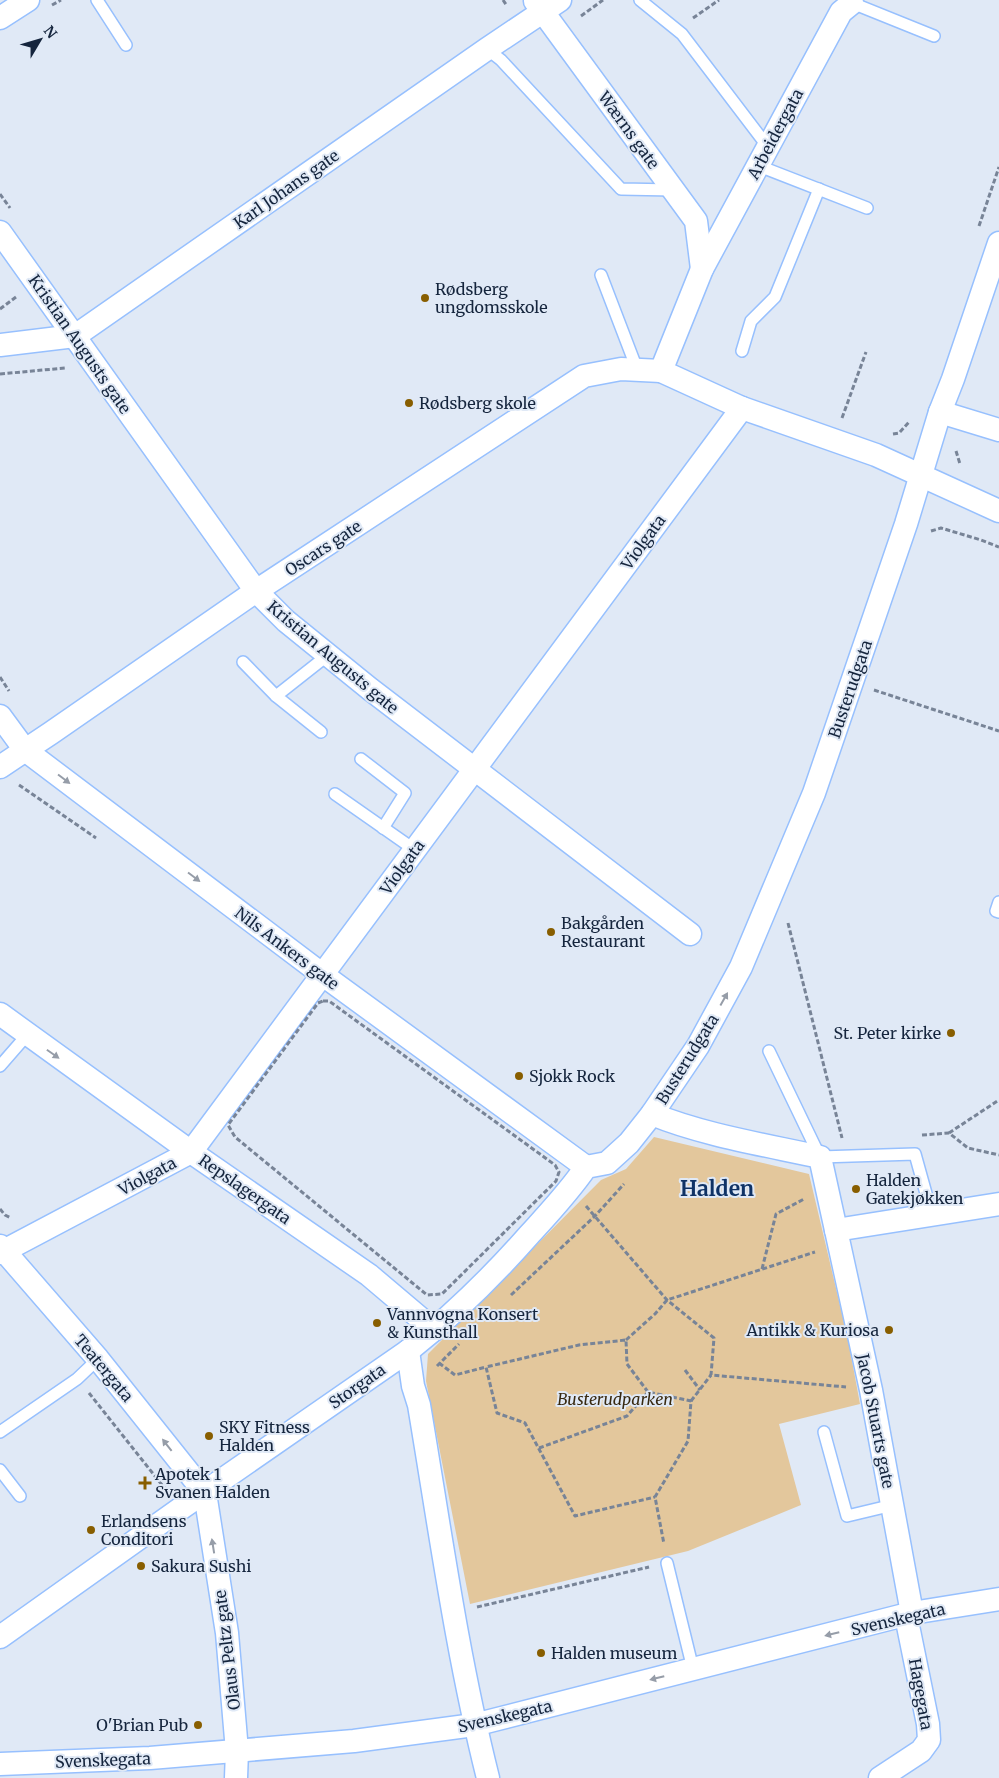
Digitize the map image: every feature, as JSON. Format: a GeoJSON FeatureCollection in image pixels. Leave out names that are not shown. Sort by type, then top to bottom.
{"type":"FeatureCollection","features":[{"type":"Feature","properties":{"kind":"street"},"geometry":{"type":"LineString","coordinates":[[0,18],[28,0]]}},
{"type":"Feature","properties":{"kind":"street","name":"Arbeidergata"},"geometry":{"type":"LineString","coordinates":[[661,371],[702,269],[841,12],[852,2]]}},
{"type":"Feature","properties":{"kind":"street","name":"Karl Johans gate"},"geometry":{"type":"LineString","coordinates":[[0,345],[75,336],[487,49],[546,4]]}},
{"type":"Feature","properties":{"kind":"street","name":"Wærns gate"},"geometry":{"type":"LineString","coordinates":[[546,4],[696,221],[702,269]]}},
{"type":"Feature","properties":{"kind":"street","name":"Kristian Augusts gate"},"geometry":{"type":"LineString","coordinates":[[0,232],[256,591],[286,621],[328,655],[690,934]]}},
{"type":"Feature","properties":{"kind":"street","name":"Busterudgata"},"geometry":{"type":"LineString","coordinates":[[652,1114],[698,1046],[742,967],[814,794],[921,475],[940,412],[999,243]]}},
{"type":"Feature","properties":{"kind":"street","name":"Oscars gate"},"geometry":{"type":"LineString","coordinates":[[0,767],[51,734],[256,591],[584,376],[621,369],[661,371]]}},
{"type":"Feature","properties":{"kind":"street"},"geometry":{"type":"LineString","coordinates":[[661,371],[742,408],[876,455],[999,510]]}},
{"type":"Feature","properties":{"kind":"street","name":"Violgata"},"geometry":{"type":"LineString","coordinates":[[1,1250],[191,1152],[742,408]]}},
{"type":"Feature","properties":{"kind":"street"},"geometry":{"type":"LineString","coordinates":[[940,412],[999,430]]}},
{"type":"Feature","properties":{"kind":"street","name":"Nils Ankers gate"},"geometry":{"type":"LineString","coordinates":[[0,716],[26,750],[323,975],[586,1167]]}},
{"type":"Feature","properties":{"kind":"street","name":"Repslagergata"},"geometry":{"type":"LineString","coordinates":[[0,1014],[191,1152],[369,1275],[434,1330]]}},
{"type":"Feature","properties":{"kind":"street"},"geometry":{"type":"LineString","coordinates":[[586,1167],[607,1162],[629,1143],[652,1114],[671,1122],[820,1157]]}},
{"type":"Feature","properties":{"kind":"street","name":"Jacob Stuarts gate"},"geometry":{"type":"LineString","coordinates":[[820,1157],[871,1390],[893,1505],[909,1615]]}},
{"type":"Feature","properties":{"kind":"street","name":"Storgata"},"geometry":{"type":"LineString","coordinates":[[0,1637],[434,1330],[492,1277],[571,1188],[586,1167]]}},
{"type":"Feature","properties":{"kind":"street"},"geometry":{"type":"LineString","coordinates":[[836,1230],[999,1204]]}},
{"type":"Feature","properties":{"kind":"street","name":"Teatergata"},"geometry":{"type":"LineString","coordinates":[[1,1250],[98,1360],[205,1493]]}},
{"type":"Feature","properties":{"kind":"street"},"geometry":{"type":"LineString","coordinates":[[408,1350],[474,1725],[488,1778]]}},
{"type":"Feature","properties":{"kind":"street","name":"Olaus Peltz gate"},"geometry":{"type":"LineString","coordinates":[[205,1493],[227,1633],[238,1750],[236,1778]]}},
{"type":"Feature","properties":{"kind":"street","name":"Svenskegata"},"geometry":{"type":"LineString","coordinates":[[0,1764],[150,1758],[354,1741],[474,1725],[909,1615],[999,1599]]}},
{"type":"Feature","properties":{"kind":"street","name":"Hagegata"},"geometry":{"type":"LineString","coordinates":[[880,1778],[921,1751],[928,1740],[928,1724],[909,1615]]}},
{"type":"Feature","properties":{"kind":"lane"},"geometry":{"type":"LineString","coordinates":[[97,0],[126,45]]}},
{"type":"Feature","properties":{"kind":"lane"},"geometry":{"type":"LineString","coordinates":[[640,0],[682,34],[764,156],[819,189],[867,208]]}},
{"type":"Feature","properties":{"kind":"lane"},"geometry":{"type":"LineString","coordinates":[[852,2],[934,36]]}},
{"type":"Feature","properties":{"kind":"lane"},"geometry":{"type":"LineString","coordinates":[[487,49],[501,60],[621,189],[673,190]]}},
{"type":"Feature","properties":{"kind":"lane"},"geometry":{"type":"LineString","coordinates":[[742,351],[751,321],[775,297],[819,189]]}},
{"type":"Feature","properties":{"kind":"lane"},"geometry":{"type":"LineString","coordinates":[[601,275],[638,370]]}},
{"type":"Feature","properties":{"kind":"lane"},"geometry":{"type":"LineString","coordinates":[[276,696],[328,655]]}},
{"type":"Feature","properties":{"kind":"lane"},"geometry":{"type":"LineString","coordinates":[[243,662],[276,696],[322,732]]}},
{"type":"Feature","properties":{"kind":"lane"},"geometry":{"type":"LineString","coordinates":[[361,759],[405,792],[383,828]]}},
{"type":"Feature","properties":{"kind":"lane"},"geometry":{"type":"LineString","coordinates":[[335,794],[414,850]]}},
{"type":"Feature","properties":{"kind":"lane"},"geometry":{"type":"LineString","coordinates":[[999,902],[996,911],[999,912]]}},
{"type":"Feature","properties":{"kind":"lane"},"geometry":{"type":"LineString","coordinates":[[0,1066],[27,1035]]}},
{"type":"Feature","properties":{"kind":"lane"},"geometry":{"type":"LineString","coordinates":[[769,1051],[820,1157],[915,1154],[932,1215]]}},
{"type":"Feature","properties":{"kind":"lane"},"geometry":{"type":"LineString","coordinates":[[0,1432],[77,1379],[98,1360]]}},
{"type":"Feature","properties":{"kind":"lane"},"geometry":{"type":"LineString","coordinates":[[824,1432],[847,1516],[893,1505]]}},
{"type":"Feature","properties":{"kind":"lane"},"geometry":{"type":"LineString","coordinates":[[0,1470],[20,1496]]}},
{"type":"Feature","properties":{"kind":"lane"},"geometry":{"type":"LineString","coordinates":[[668,1563],[693,1669]]}},
{"type":"Feature","properties":{"kind":"path"},"geometry":{"type":"LineString","coordinates":[[676,30],[719,0]]}},
{"type":"Feature","properties":{"kind":"path"},"geometry":{"type":"LineString","coordinates":[[0,194],[12,210]]}},
{"type":"Feature","properties":{"kind":"path"},"geometry":{"type":"LineString","coordinates":[[841,421],[866,352]]}},
{"type":"Feature","properties":{"kind":"path"},"geometry":{"type":"LineString","coordinates":[[0,374],[73,367]]}},
{"type":"Feature","properties":{"kind":"path"},"geometry":{"type":"LineString","coordinates":[[0,677],[11,694]]}},
{"type":"Feature","properties":{"kind":"path"},"geometry":{"type":"LineString","coordinates":[[852,682],[999,731]]}},
{"type":"Feature","properties":{"kind":"path"},"geometry":{"type":"LineString","coordinates":[[16,783],[104,844]]}},
{"type":"Feature","properties":{"kind":"path"},"geometry":{"type":"LineString","coordinates":[[786,915],[842,1141]]}},
{"type":"Feature","properties":{"kind":"path"},"geometry":{"type":"LineString","coordinates":[[323,1001],[329,1001],[555,1165],[559,1172],[556,1181],[442,1294],[427,1295],[235,1137],[228,1125],[318,1004],[323,1001]]}},
{"type":"Feature","properties":{"kind":"path"},"geometry":{"type":"LineString","coordinates":[[949,1133],[999,1100]]}},
{"type":"Feature","properties":{"kind":"path"},"geometry":{"type":"LineString","coordinates":[[510,1296],[595,1216],[627,1181]]}},
{"type":"Feature","properties":{"kind":"path"},"geometry":{"type":"LineString","coordinates":[[453,1612],[668,1563],[655,1497],[688,1441],[691,1402],[711,1375],[714,1338],[667,1300],[571,1188]]}},
{"type":"Feature","properties":{"kind":"path"},"geometry":{"type":"LineString","coordinates":[[762,1269],[776,1214],[802,1200],[828,1192]]}},
{"type":"Feature","properties":{"kind":"path"},"geometry":{"type":"LineString","coordinates":[[439,1364],[455,1375],[580,1345],[626,1340],[655,1314],[667,1300],[817,1251],[836,1230]]}},
{"type":"Feature","properties":{"kind":"path"},"geometry":{"type":"LineString","coordinates":[[626,1340],[627,1364],[648,1392],[691,1402]]}},
{"type":"Feature","properties":{"kind":"path"},"geometry":{"type":"LineString","coordinates":[[416,1395],[439,1364],[460,1343]]}},
{"type":"Feature","properties":{"kind":"path"},"geometry":{"type":"LineString","coordinates":[[486,1367],[497,1412],[525,1423],[575,1516],[655,1497]]}},
{"type":"Feature","properties":{"kind":"path"},"geometry":{"type":"LineString","coordinates":[[685,1370],[700,1390]]}},
{"type":"Feature","properties":{"kind":"path"},"geometry":{"type":"LineString","coordinates":[[711,1375],[871,1390]]}},
{"type":"Feature","properties":{"kind":"path"},"geometry":{"type":"LineString","coordinates":[[539,1448],[627,1416],[648,1392]]}},
{"type":"Feature","properties":{"kind":"green space","name":"Busterudparken"},"geometry":{"type":"Polygon","coordinates":[[[654,1137],[809,1174],[848,1339],[860,1404],[779,1424],[801,1505],[688,1551],[470,1604],[426,1381],[428,1354],[601,1180],[626,1169],[654,1137]]]}},
{"type":"Feature","properties":{"kind":"place","name":"Rødsberg ungdomsskole"},"geometry":{"type":"Point","coordinates":[425,298]}},
{"type":"Feature","properties":{"kind":"place","name":"Rødsberg skole"},"geometry":{"type":"Point","coordinates":[409,403]}},
{"type":"Feature","properties":{"kind":"place","name":"Bakgården Restaurant"},"geometry":{"type":"Point","coordinates":[551,932]}},
{"type":"Feature","properties":{"kind":"place","name":"St. Peter kirke"},"geometry":{"type":"Point","coordinates":[951,1033]}},
{"type":"Feature","properties":{"kind":"place","name":"Sjokk Rock"},"geometry":{"type":"Point","coordinates":[519,1076]}},
{"type":"Feature","properties":{"kind":"place","name":"Halden Gatekjøkken"},"geometry":{"type":"Point","coordinates":[856,1189]}},
{"type":"Feature","properties":{"kind":"place","name":"Vannvogna Konsert & Kunsthall"},"geometry":{"type":"Point","coordinates":[377,1323]}},
{"type":"Feature","properties":{"kind":"place","name":"Antikk & Kuriosa"},"geometry":{"type":"Point","coordinates":[889,1330]}},
{"type":"Feature","properties":{"kind":"place","name":"SKY Fitness Halden"},"geometry":{"type":"Point","coordinates":[209,1436]}},
{"type":"Feature","properties":{"kind":"place","name":"Apotek 1 Svanen Halden"},"geometry":{"type":"Point","coordinates":[145,1483]}},
{"type":"Feature","properties":{"kind":"place","name":"Erlandsens Conditori"},"geometry":{"type":"Point","coordinates":[91,1530]}},
{"type":"Feature","properties":{"kind":"place","name":"Sakura Sushi"},"geometry":{"type":"Point","coordinates":[141,1566]}},
{"type":"Feature","properties":{"kind":"place","name":"Halden museum"},"geometry":{"type":"Point","coordinates":[541,1653]}},
{"type":"Feature","properties":{"kind":"place","name":"O'Brian Pub"},"geometry":{"type":"Point","coordinates":[198,1725]}},
{"type":"Feature","properties":{"kind":"district","name":"Halden"},"geometry":{"type":"Point","coordinates":[717,1189]}}]}
